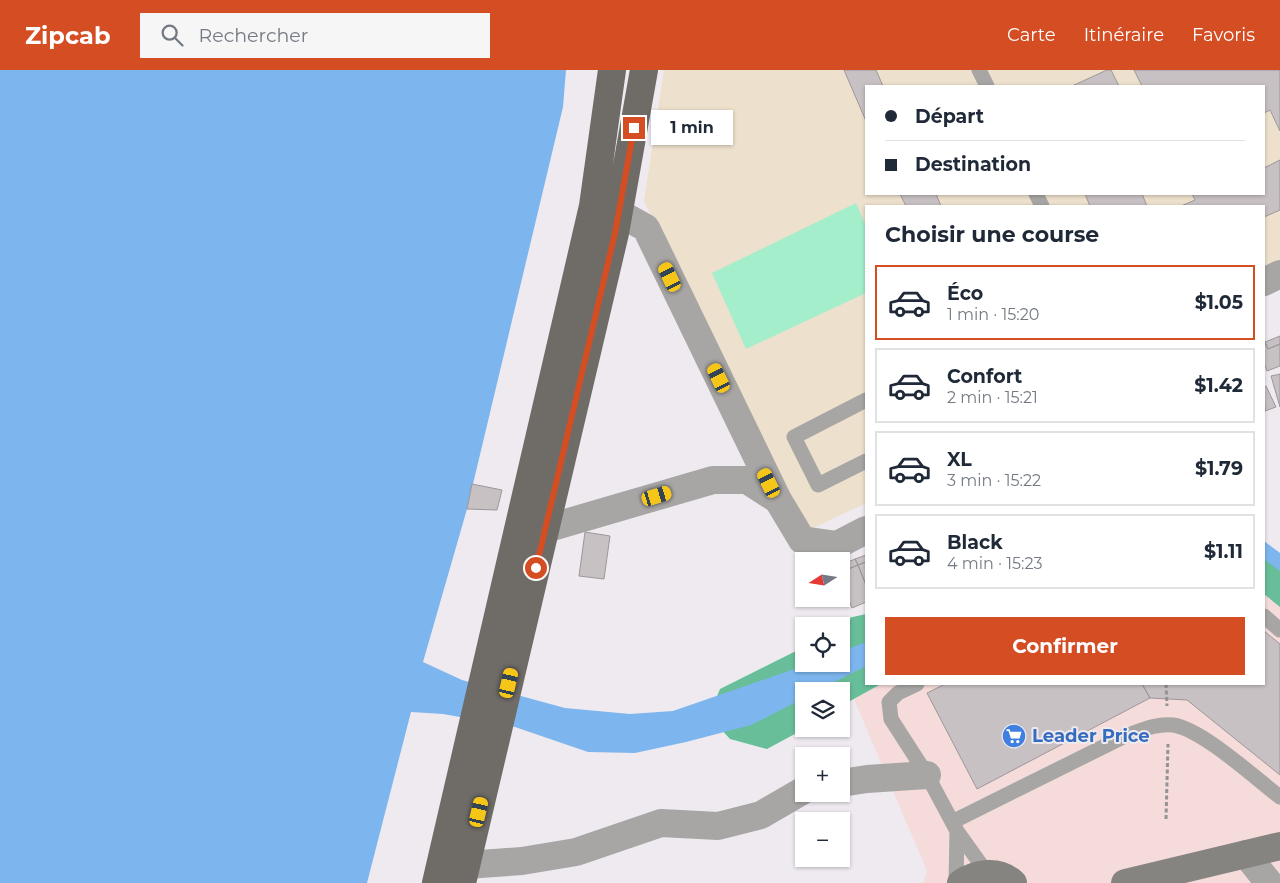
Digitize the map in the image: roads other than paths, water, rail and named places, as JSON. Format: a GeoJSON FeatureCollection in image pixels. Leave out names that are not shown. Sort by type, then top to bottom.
{"type":"FeatureCollection","features":[{"type":"Feature","properties":{"kind":"main road"},"geometry":{"type":"LineString","coordinates":[[436,883],[593,206],[612,70]]}},
{"type":"Feature","properties":{"kind":"main road"},"geometry":{"type":"LineString","coordinates":[[464,874],[619,213],[644,70]]}},
{"type":"Feature","properties":{"kind":"street"},"geometry":{"type":"LineString","coordinates":[[619,213],[646,228],[778,500],[802,540],[837,545],[865,531]]}},
{"type":"Feature","properties":{"kind":"street"},"geometry":{"type":"LineString","coordinates":[[1265,282],[1280,274]]}},
{"type":"Feature","properties":{"kind":"street"},"geometry":{"type":"LineString","coordinates":[[545,529],[713,480],[747,480],[778,500]]}},
{"type":"Feature","properties":{"kind":"street"},"geometry":{"type":"LineString","coordinates":[[850,781],[867,778],[927,775]]}},
{"type":"Feature","properties":{"kind":"street"},"geometry":{"type":"LineString","coordinates":[[464,874],[522,861],[576,852],[661,823],[718,826],[761,814],[795,795]]}},
{"type":"Feature","properties":{"kind":"street"},"geometry":{"type":"LineString","coordinates":[[1125,883],[1280,846]]}},
{"type":"Feature","properties":{"kind":"street"},"geometry":{"type":"LineString","coordinates":[[1246,854],[1269,883]]}},
{"type":"Feature","properties":{"kind":"street"},"geometry":{"type":"LineString","coordinates":[[960,883],[972,876],[987,873],[1009,879],[1013,883]]}},
{"type":"Feature","properties":{"kind":"lane"},"geometry":{"type":"LineString","coordinates":[[979,70],[986,85]]}},
{"type":"Feature","properties":{"kind":"lane"},"geometry":{"type":"LineString","coordinates":[[865,401],[794,437],[818,485],[865,462]]}},
{"type":"Feature","properties":{"kind":"lane"},"geometry":{"type":"LineString","coordinates":[[1265,617],[1280,630]]}},
{"type":"Feature","properties":{"kind":"lane"},"geometry":{"type":"LineString","coordinates":[[915,685],[898,693],[889,702],[891,718],[927,775],[954,827],[987,873]]}},
{"type":"Feature","properties":{"kind":"lane"},"geometry":{"type":"LineString","coordinates":[[954,827],[976,810],[1124,736],[1154,726],[1168,725],[1192,730],[1276,794]]}},
{"type":"Feature","properties":{"kind":"lane"},"geometry":{"type":"LineString","coordinates":[[954,827],[956,883]]}},
{"type":"Feature","properties":{"kind":"water"},"geometry":{"type":"Polygon","coordinates":[[[0,70],[566,70],[563,107],[467,509],[423,662],[462,680],[565,708],[630,714],[673,711],[795,669],[795,672],[850,672],[850,648],[865,642],[865,666],[834,682],[795,682],[795,703],[751,725],[635,753],[588,752],[515,727],[443,714],[411,712],[367,883],[0,883],[0,70]]]}},
{"type":"Feature","properties":{"kind":"water"},"geometry":{"type":"Polygon","coordinates":[[[1265,542],[1280,553],[1280,571],[1265,560],[1265,542]]]}},
{"type":"Feature","properties":{"kind":"place","name":"Leader Price"},"geometry":{"type":"Point","coordinates":[1014,736]}}]}
